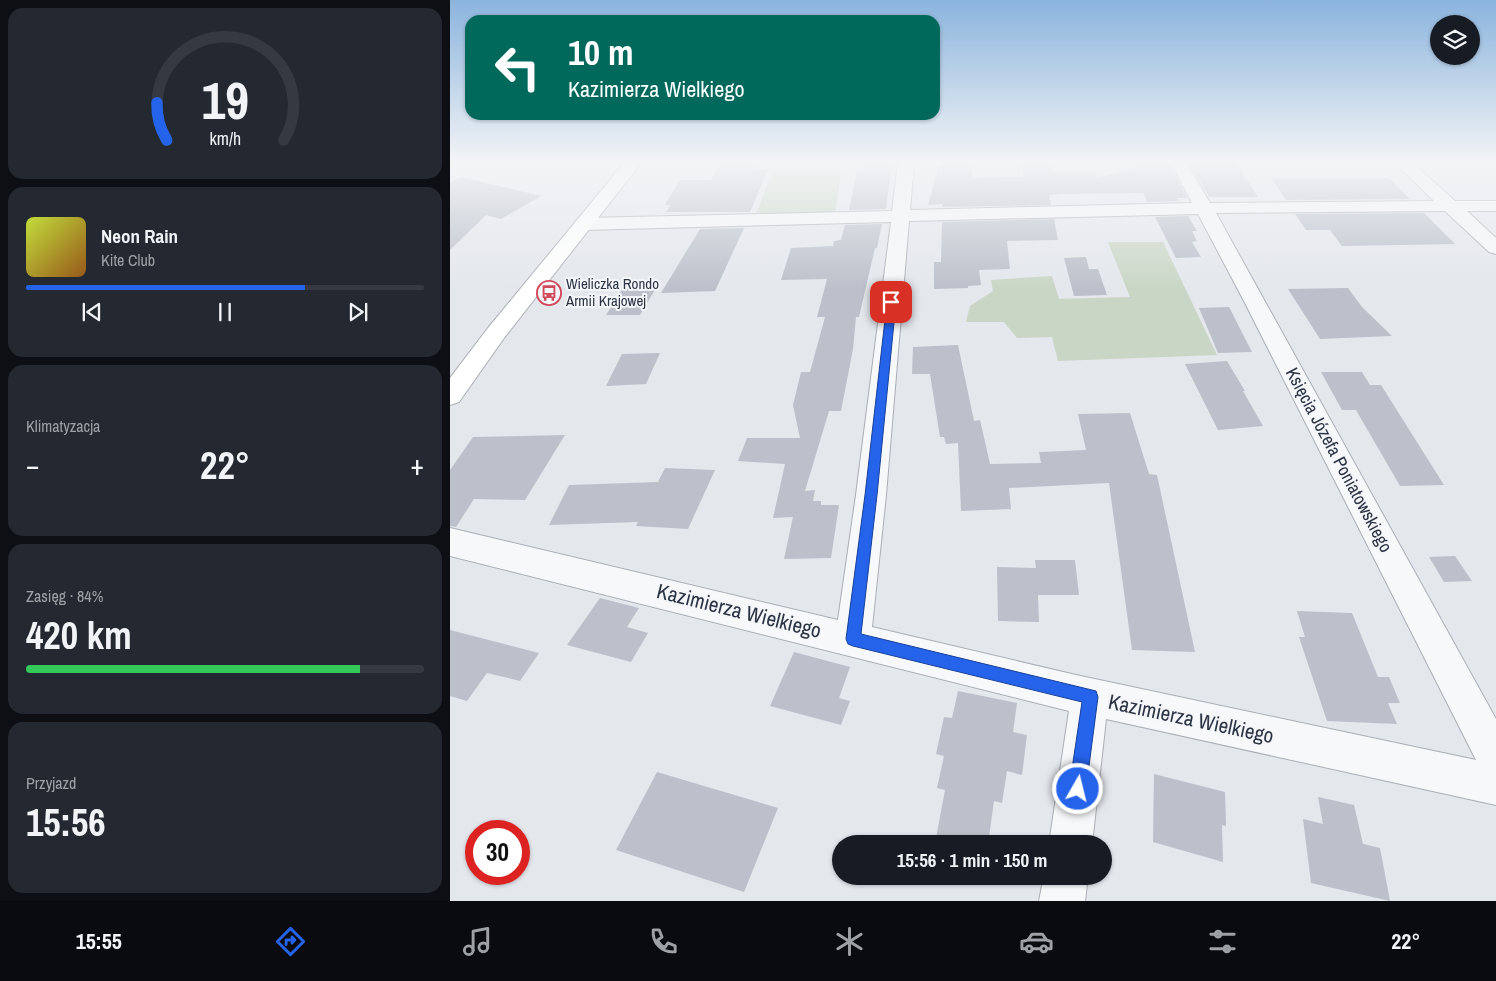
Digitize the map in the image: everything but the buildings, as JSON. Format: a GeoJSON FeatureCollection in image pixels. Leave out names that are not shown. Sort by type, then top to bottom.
{"type":"FeatureCollection","features":[{"type":"Feature","properties":{"kind":"main road"},"geometry":{"type":"LineString","coordinates":[[450,396],[484,349],[599,205]]}},
{"type":"Feature","properties":{"kind":"main road"},"geometry":{"type":"LineString","coordinates":[[450,381],[484,349]]}},
{"type":"Feature","properties":{"kind":"street"},"geometry":{"type":"LineString","coordinates":[[853,639],[871,495],[901,205]]}},
{"type":"Feature","properties":{"kind":"street","name":"Księcia Józefa Poniatowskiego"},"geometry":{"type":"LineString","coordinates":[[1202,205],[1496,758]]}},
{"type":"Feature","properties":{"kind":"street"},"geometry":{"type":"LineString","coordinates":[[584,224],[1292,206],[1496,206]]}},
{"type":"Feature","properties":{"kind":"street"},"geometry":{"type":"LineString","coordinates":[[1451,207],[1496,248]]}},
{"type":"Feature","properties":{"kind":"street","name":"Kazimierza Wielkiego"},"geometry":{"type":"LineString","coordinates":[[450,542],[1090,697],[1496,785]]}},
{"type":"Feature","properties":{"kind":"street"},"geometry":{"type":"LineString","coordinates":[[1071,835],[1090,697]]}},
{"type":"Feature","properties":{"kind":"street"},"geometry":{"type":"LineString","coordinates":[[1062,901],[1065,885]]}},
{"type":"Feature","properties":{"kind":"green space"},"geometry":{"type":"Polygon","coordinates":[[[760,205],[836,205],[835,212],[756,214],[760,205]]]}},
{"type":"Feature","properties":{"kind":"green space"},"geometry":{"type":"Polygon","coordinates":[[[1108,242],[1163,242],[1217,355],[1058,361],[1052,337],[1017,338],[1004,322],[966,322],[970,306],[993,291],[991,280],[1052,276],[1059,299],[1130,297],[1108,242]]]}},
{"type":"Feature","properties":{"kind":"place","name":"Wieliczka Rondo Armii Krajowej"},"geometry":{"type":"Point","coordinates":[549,293]}},
{"type":"Feature","properties":{"kind":"route"},"geometry":{"type":"LineString","coordinates":[[891,302],[871,495],[853,639],[1090,697],[1078,789]]}}]}
